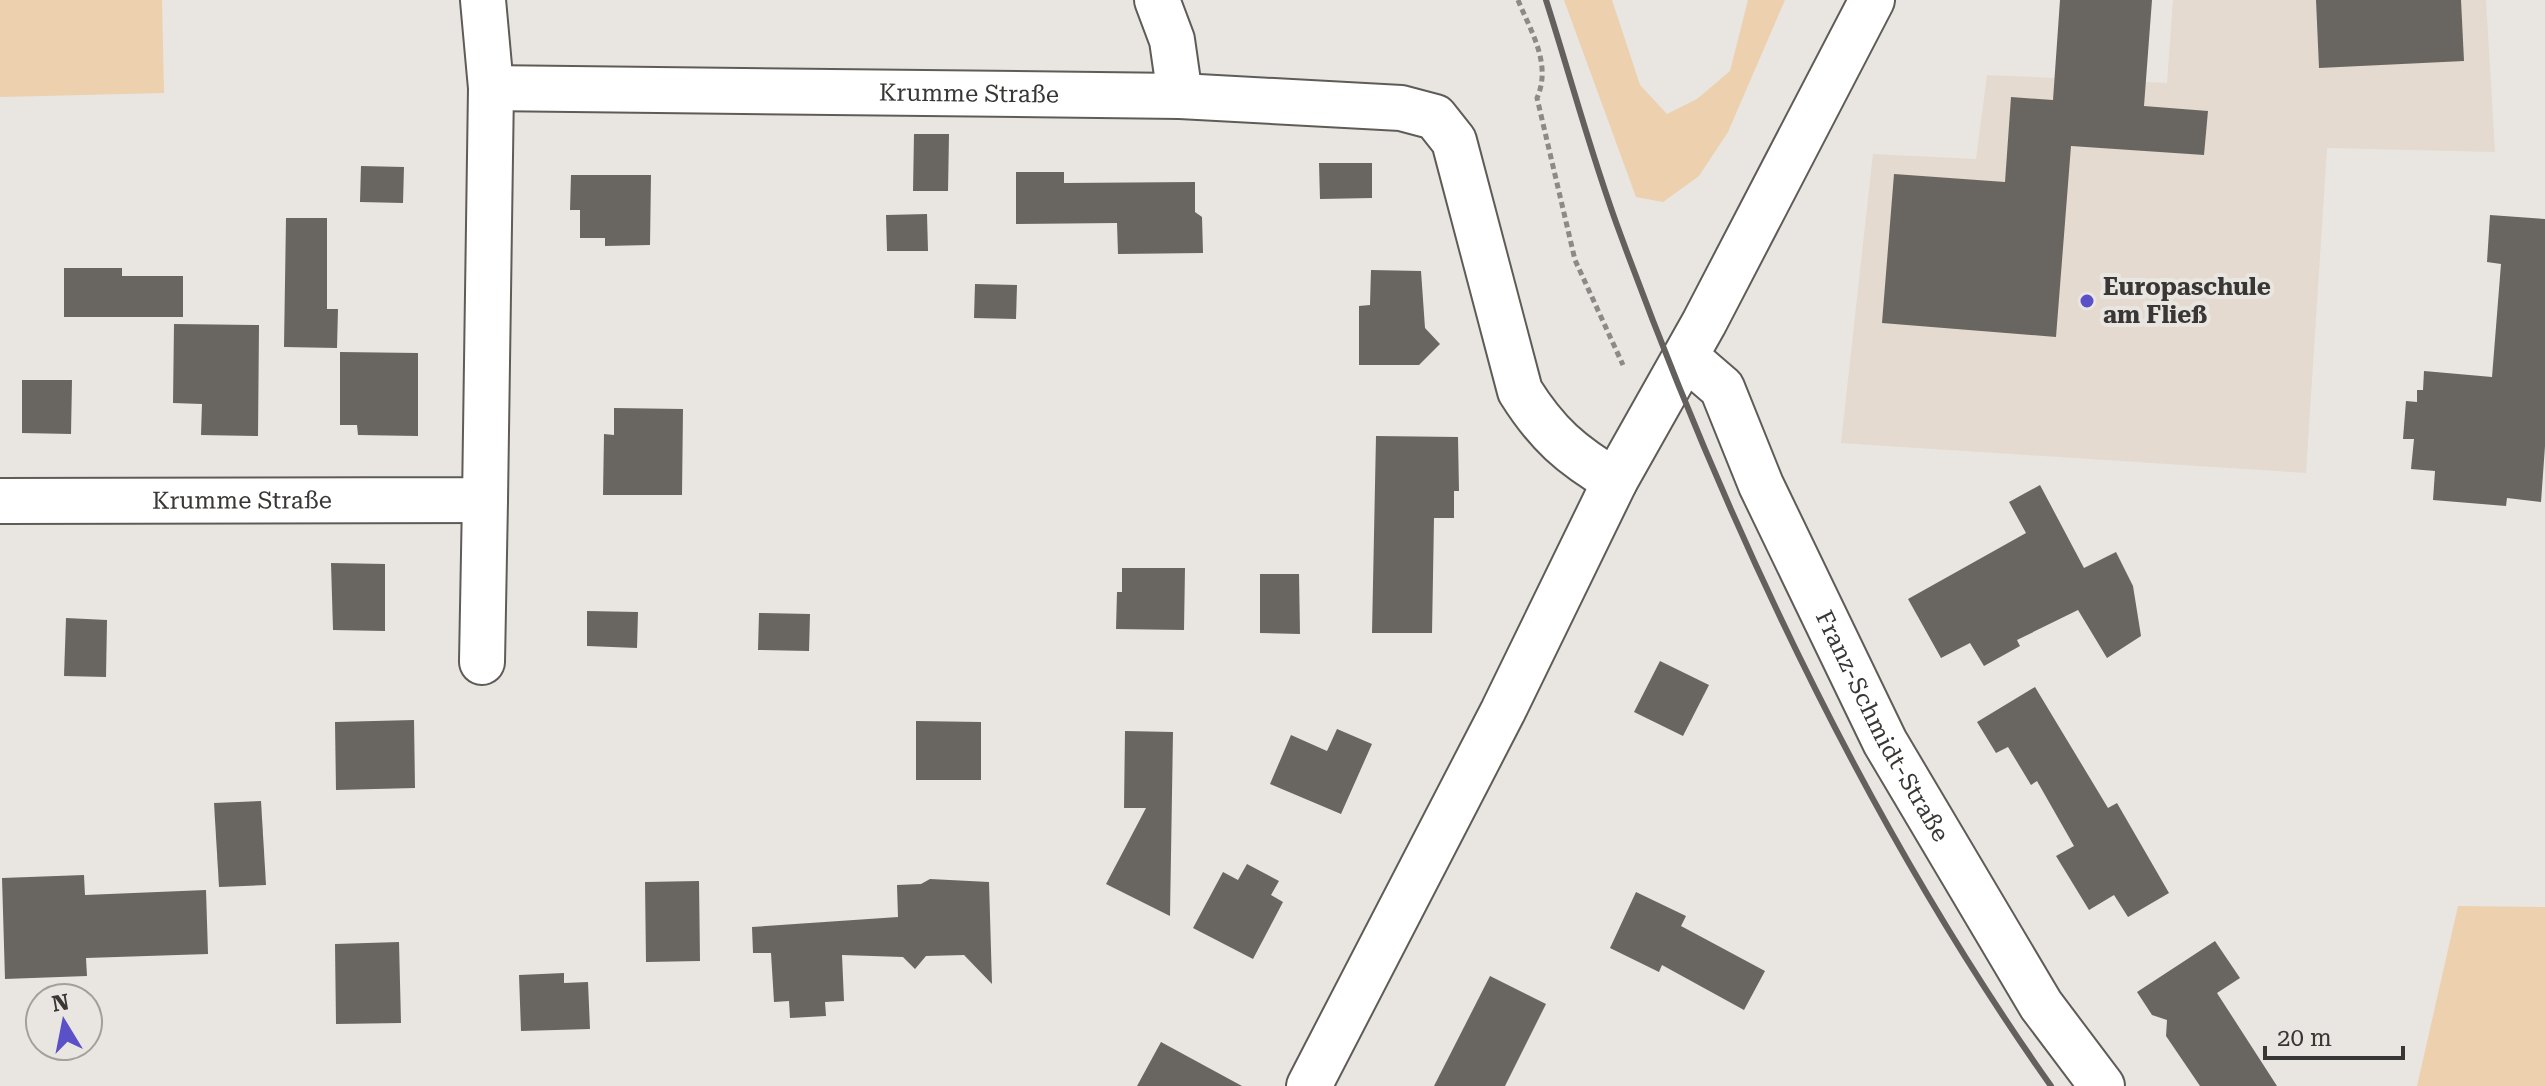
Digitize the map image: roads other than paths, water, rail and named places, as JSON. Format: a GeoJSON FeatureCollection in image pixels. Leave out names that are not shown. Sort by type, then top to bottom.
{"type":"FeatureCollection","features":[{"type":"Feature","properties":{"kind":"street"},"geometry":{"type":"LineString","coordinates":[[482,662],[491,88],[483,0]]}},
{"type":"Feature","properties":{"kind":"street"},"geometry":{"type":"LineString","coordinates":[[1157,0],[1172,40],[1180,96]]}},
{"type":"Feature","properties":{"kind":"street"},"geometry":{"type":"LineString","coordinates":[[1309,1086],[1503,711],[1615,481],[1686,357],[1872,0]]}},
{"type":"Feature","properties":{"kind":"street","name":"Krumme Straße"},"geometry":{"type":"LineString","coordinates":[[491,88],[1180,96],[1401,108],[1435,117],[1454,141],[1520,391],[1541,424],[1577,459],[1615,481]]}},
{"type":"Feature","properties":{"kind":"street","name":"Franz-Schmidt-Straße"},"geometry":{"type":"LineString","coordinates":[[1686,357],[1722,388],[1761,485],[1885,742],[2041,1005],[2102,1086]]}},
{"type":"Feature","properties":{"kind":"street","name":"Krumme Straße"},"geometry":{"type":"LineString","coordinates":[[0,501],[485,500]]}},
{"type":"Feature","properties":{"kind":"railway"},"geometry":{"type":"LineString","coordinates":[[1546,0],[1610,207],[1708,458],[1757,567],[1863,782],[1984,987],[2051,1086]]}},
{"type":"Feature","properties":{"kind":"place","name":"Europaschule am Fließ"},"geometry":{"type":"Point","coordinates":[2087,301]}}]}
